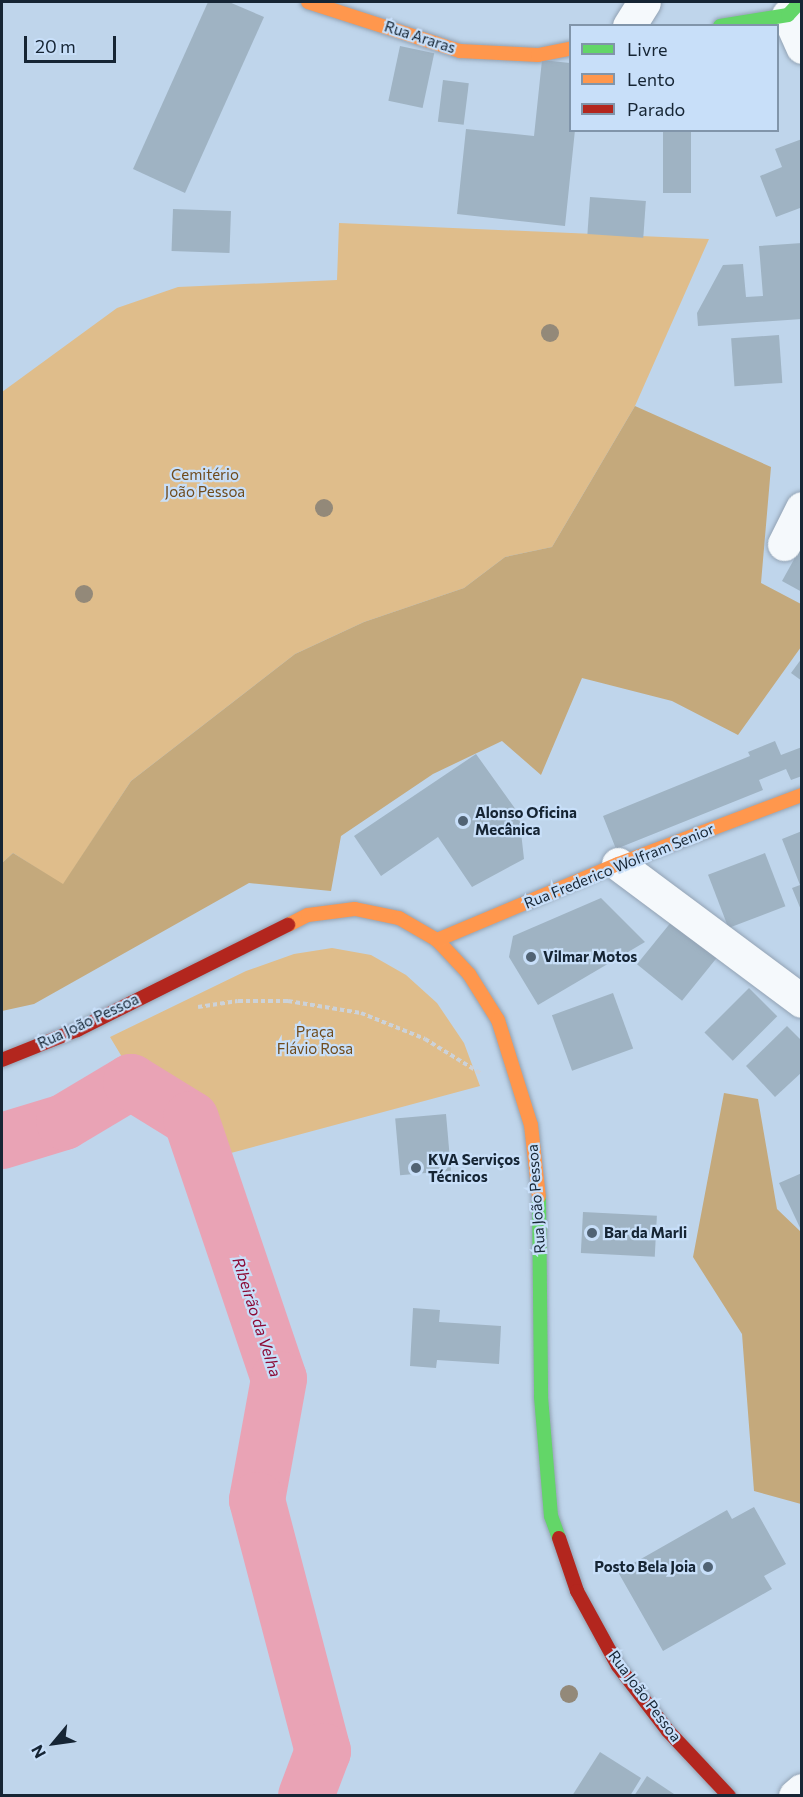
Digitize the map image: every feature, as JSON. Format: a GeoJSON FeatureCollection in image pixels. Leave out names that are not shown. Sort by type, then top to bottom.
{"type":"FeatureCollection","features":[{"type":"Feature","properties":{"kind":"main road","name":"Rua Araras"},"geometry":{"type":"LineString","coordinates":[[308,2],[460,51],[538,55],[569,49]]}},
{"type":"Feature","properties":{"kind":"main road"},"geometry":{"type":"LineString","coordinates":[[728,24],[794,8]]}},
{"type":"Feature","properties":{"kind":"main road","name":"Rua Frederico Wolfram Senior"},"geometry":{"type":"LineString","coordinates":[[437,940],[618,864],[801,795]]}},
{"type":"Feature","properties":{"kind":"main road","name":"Rua João Pessoa"},"geometry":{"type":"LineString","coordinates":[[2,1059],[77,1030],[308,915],[355,909],[399,918],[437,940],[469,974],[498,1020],[531,1125],[538,1198],[540,1397],[551,1516],[577,1591],[618,1666],[668,1731],[729,1796]]}},
{"type":"Feature","properties":{"kind":"street"},"geometry":{"type":"LineString","coordinates":[[629,24],[644,2]]}},
{"type":"Feature","properties":{"kind":"street"},"geometry":{"type":"LineString","coordinates":[[794,8],[801,47]]}},
{"type":"Feature","properties":{"kind":"street"},"geometry":{"type":"LineString","coordinates":[[784,544],[801,508]]}},
{"type":"Feature","properties":{"kind":"street"},"geometry":{"type":"LineString","coordinates":[[618,864],[801,1001]]}},
{"type":"Feature","properties":{"kind":"street"},"geometry":{"type":"LineString","coordinates":[[795,1796],[801,1790]]}},
{"type":"Feature","properties":{"kind":"path"},"geometry":{"type":"LineString","coordinates":[[187,1009],[238,1000],[288,1001],[361,1012],[425,1038],[485,1077]]}},
{"type":"Feature","properties":{"kind":"green space","name":"Cemitério João Pessoa"},"geometry":{"type":"Polygon","coordinates":[[[339,223],[709,239],[635,406],[552,547],[505,557],[464,588],[364,622],[295,654],[131,781],[63,885],[13,853],[2,863],[2,392],[117,308],[178,287],[337,280],[339,223]]]}},
{"type":"Feature","properties":{"kind":"green space","name":"Praça Flávio Rosa"},"geometry":{"type":"Polygon","coordinates":[[[332,948],[371,955],[406,975],[437,1003],[464,1043],[480,1086],[231,1153],[190,1094],[154,1075],[131,1072],[110,1037],[246,971],[294,954],[332,948]]]}},
{"type":"Feature","properties":{"kind":"shaded area"},"geometry":{"type":"Polygon","coordinates":[[[635,406],[771,467],[761,583],[801,604],[801,647],[738,735],[672,701],[582,678],[541,775],[502,741],[433,774],[341,836],[331,891],[249,883],[34,1004],[2,1011],[2,863],[13,853],[63,884],[131,781],[295,654],[364,622],[464,588],[505,557],[552,547],[635,406]]]}},
{"type":"Feature","properties":{"kind":"shaded area"},"geometry":{"type":"Polygon","coordinates":[[[724,1093],[758,1099],[777,1209],[801,1232],[801,1504],[754,1491],[742,1334],[693,1257],[724,1093]]]}},
{"type":"Feature","properties":{"kind":"building"},"geometry":{"type":"Polygon","coordinates":[[[208,2],[229,2],[264,17],[185,193],[133,169],[208,2]]]}},
{"type":"Feature","properties":{"kind":"building"},"geometry":{"type":"Polygon","coordinates":[[[400,46],[434,53],[423,108],[388,101],[400,46]]]}},
{"type":"Feature","properties":{"kind":"building"},"geometry":{"type":"Polygon","coordinates":[[[542,60],[569,63],[569,132],[575,132],[565,226],[457,214],[466,129],[534,136],[542,60]]]}},
{"type":"Feature","properties":{"kind":"building"},"geometry":{"type":"Polygon","coordinates":[[[443,80],[469,83],[464,125],[438,122],[443,80]]]}},
{"type":"Feature","properties":{"kind":"building"},"geometry":{"type":"Polygon","coordinates":[[[663,132],[691,132],[691,193],[663,193],[663,132]]]}},
{"type":"Feature","properties":{"kind":"building"},"geometry":{"type":"Polygon","coordinates":[[[802,139],[802,212],[800,208],[776,217],[760,176],[782,167],[775,149],[802,139]]]}},
{"type":"Feature","properties":{"kind":"building"},"geometry":{"type":"Polygon","coordinates":[[[590,197],[646,201],[643,238],[587,234],[590,197]]]}},
{"type":"Feature","properties":{"kind":"building"},"geometry":{"type":"Polygon","coordinates":[[[173,209],[231,211],[229,253],[172,251],[173,209]]]}},
{"type":"Feature","properties":{"kind":"building"},"geometry":{"type":"Polygon","coordinates":[[[802,243],[802,319],[698,326],[697,313],[723,265],[743,264],[746,297],[763,296],[759,246],[802,243]]]}},
{"type":"Feature","properties":{"kind":"building"},"geometry":{"type":"Polygon","coordinates":[[[779,335],[782,383],[734,386],[731,338],[779,335]]]}},
{"type":"Feature","properties":{"kind":"building"},"geometry":{"type":"Polygon","coordinates":[[[802,545],[802,592],[782,581],[802,545]]]}},
{"type":"Feature","properties":{"kind":"building"},"geometry":{"type":"Polygon","coordinates":[[[802,658],[802,681],[791,673],[802,658]]]}},
{"type":"Feature","properties":{"kind":"building"},"geometry":{"type":"Polygon","coordinates":[[[775,741],[781,755],[802,747],[802,776],[791,780],[786,769],[759,780],[763,790],[616,849],[603,816],[750,756],[748,752],[775,741]]]}},
{"type":"Feature","properties":{"kind":"building"},"geometry":{"type":"Polygon","coordinates":[[[476,754],[519,814],[524,859],[472,887],[438,837],[381,876],[354,836],[476,754]]]}},
{"type":"Feature","properties":{"kind":"building"},"geometry":{"type":"Polygon","coordinates":[[[802,831],[801,910],[792,888],[800,885],[782,839],[802,831]]]}},
{"type":"Feature","properties":{"kind":"building"},"geometry":{"type":"Polygon","coordinates":[[[765,853],[785,906],[728,928],[708,875],[765,853]]]}},
{"type":"Feature","properties":{"kind":"building"},"geometry":{"type":"Polygon","coordinates":[[[601,898],[645,942],[538,1005],[509,957],[513,936],[601,898]]]}},
{"type":"Feature","properties":{"kind":"building"},"geometry":{"type":"Polygon","coordinates":[[[676,916],[721,953],[682,1001],[637,964],[676,916]]]}},
{"type":"Feature","properties":{"kind":"building"},"geometry":{"type":"Polygon","coordinates":[[[749,988],[777,1016],[733,1061],[704,1033],[749,988]]]}},
{"type":"Feature","properties":{"kind":"building"},"geometry":{"type":"Polygon","coordinates":[[[613,993],[633,1048],[572,1071],[552,1015],[613,993]]]}},
{"type":"Feature","properties":{"kind":"building"},"geometry":{"type":"Polygon","coordinates":[[[787,1026],[802,1041],[802,1072],[775,1097],[746,1066],[787,1026]]]}},
{"type":"Feature","properties":{"kind":"building"},"geometry":{"type":"Polygon","coordinates":[[[446,1114],[451,1171],[400,1175],[395,1118],[446,1114]]]}},
{"type":"Feature","properties":{"kind":"building"},"geometry":{"type":"Polygon","coordinates":[[[802,1173],[802,1232],[779,1183],[802,1173]]]}},
{"type":"Feature","properties":{"kind":"building"},"geometry":{"type":"Polygon","coordinates":[[[583,1212],[657,1216],[655,1257],[581,1253],[583,1212]]]}},
{"type":"Feature","properties":{"kind":"building"},"geometry":{"type":"Polygon","coordinates":[[[413,1308],[440,1310],[439,1322],[501,1326],[499,1364],[437,1360],[436,1368],[410,1366],[413,1308]]]}},
{"type":"Feature","properties":{"kind":"building"},"geometry":{"type":"Polygon","coordinates":[[[754,1507],[786,1564],[764,1576],[772,1589],[663,1651],[618,1572],[727,1510],[732,1519],[754,1507]]]}},
{"type":"Feature","properties":{"kind":"building"},"geometry":{"type":"Polygon","coordinates":[[[600,1752],[641,1778],[630,1796],[572,1796],[600,1752]]]}},
{"type":"Feature","properties":{"kind":"building"},"geometry":{"type":"Polygon","coordinates":[[[647,1776],[677,1796],[634,1796],[647,1776]]]}},
{"type":"Feature","properties":{"kind":"waterway","name":"Ribeirão da Velha"},"geometry":{"type":"LineString","coordinates":[[2,1141],[64,1122],[131,1082],[191,1119],[279,1379],[257,1500],[323,1751],[306,1796]]}},
{"type":"Feature","properties":{"kind":"traffic: fast"},"geometry":{"type":"LineString","coordinates":[[732,24],[788,15],[800,2]]}},
{"type":"Feature","properties":{"kind":"traffic: fast"},"geometry":{"type":"LineString","coordinates":[[539,1197],[541,1397],[551,1516],[559,1538]]}},
{"type":"Feature","properties":{"kind":"traffic: slow"},"geometry":{"type":"LineString","coordinates":[[308,2],[460,51],[538,55],[569,49]]}},
{"type":"Feature","properties":{"kind":"traffic: slow"},"geometry":{"type":"LineString","coordinates":[[437,940],[618,864],[802,795]]}},
{"type":"Feature","properties":{"kind":"traffic: slow"},"geometry":{"type":"LineString","coordinates":[[288,925],[308,915],[355,909],[399,918],[437,940],[469,974],[498,1020],[531,1125],[539,1197]]}},
{"type":"Feature","properties":{"kind":"traffic: jam"},"geometry":{"type":"LineString","coordinates":[[2,1060],[77,1030],[288,925]]}},
{"type":"Feature","properties":{"kind":"traffic: jam"},"geometry":{"type":"LineString","coordinates":[[559,1538],[577,1591],[618,1666],[668,1731],[729,1796]]}},
{"type":"Feature","properties":{"kind":"place","name":"Alonso Oficina Mecânica"},"geometry":{"type":"Point","coordinates":[463,821]}},
{"type":"Feature","properties":{"kind":"place","name":"Vilmar Motos"},"geometry":{"type":"Point","coordinates":[531,957]}},
{"type":"Feature","properties":{"kind":"place","name":"KVA Serviços Técnicos"},"geometry":{"type":"Point","coordinates":[416,1168]}},
{"type":"Feature","properties":{"kind":"place","name":"Bar da Marli"},"geometry":{"type":"Point","coordinates":[592,1233]}},
{"type":"Feature","properties":{"kind":"place","name":"Posto Bela Joia"},"geometry":{"type":"Point","coordinates":[708,1567]}}]}
